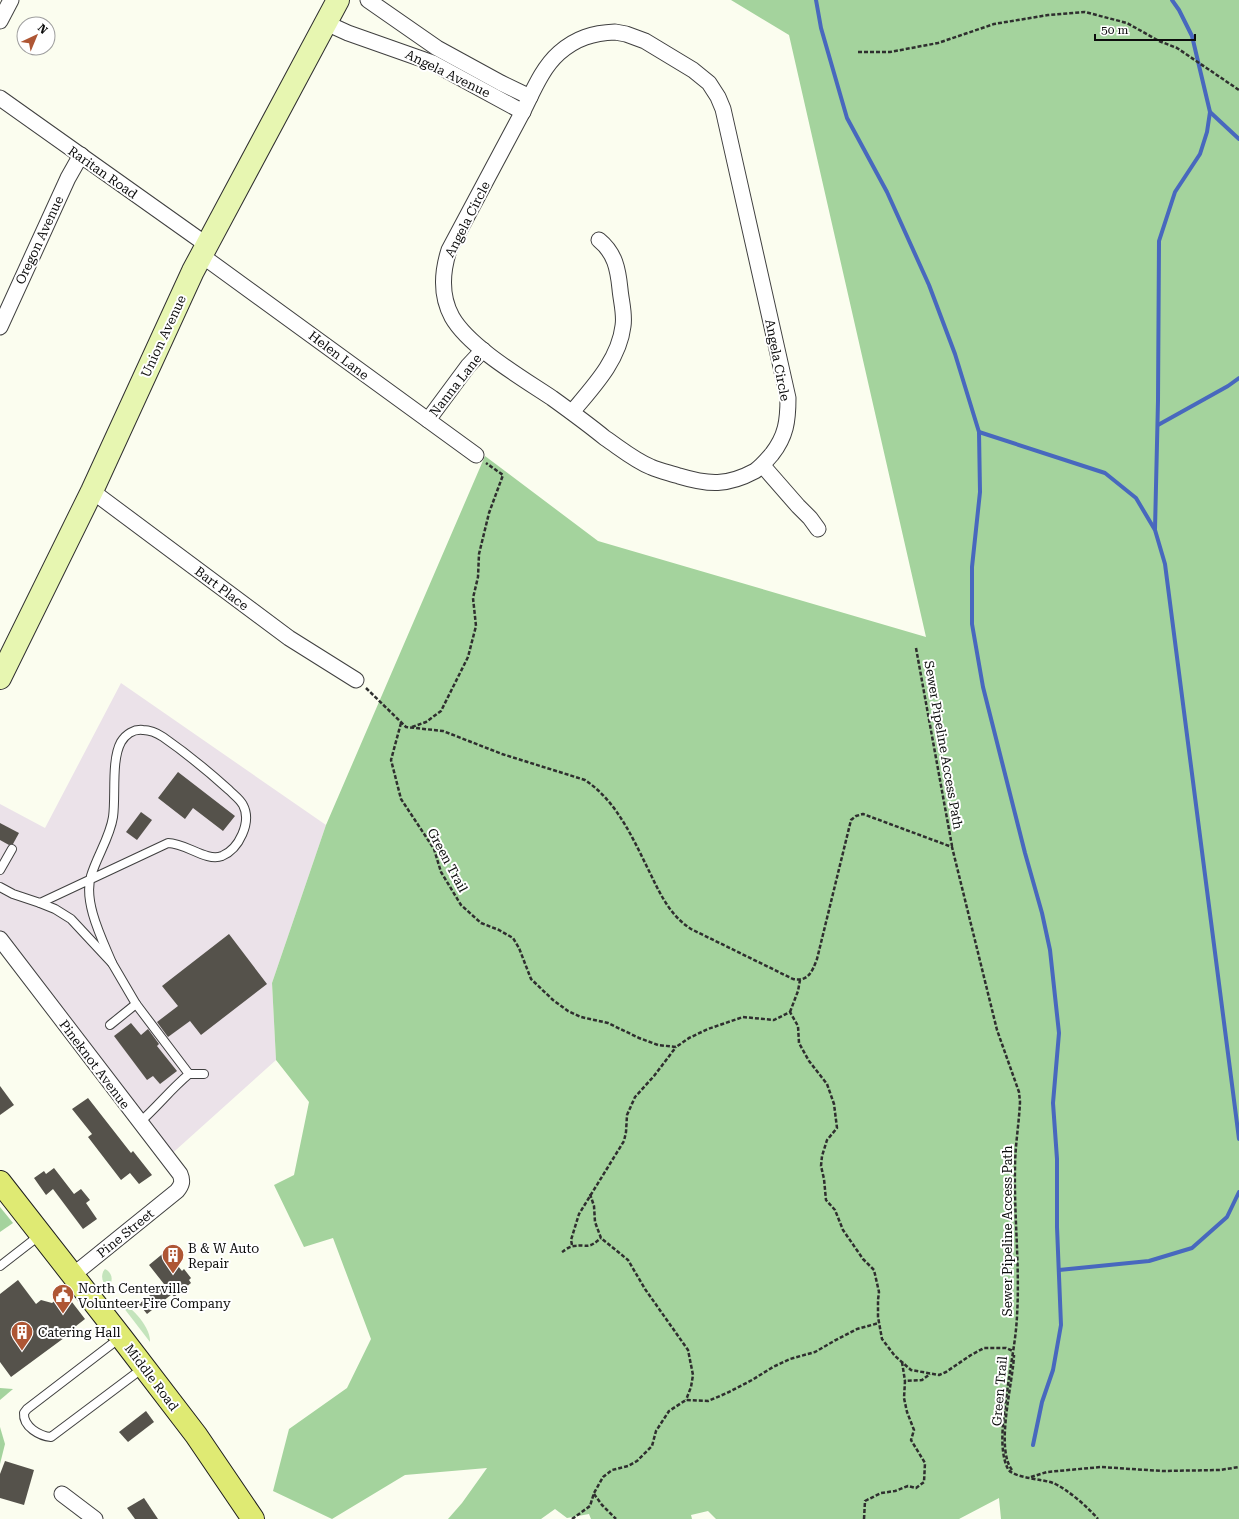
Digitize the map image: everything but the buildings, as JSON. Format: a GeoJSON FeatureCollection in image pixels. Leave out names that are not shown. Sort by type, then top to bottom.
{"type":"FeatureCollection","features":[{"type":"Feature","properties":{"kind":"main road","name":"Middle Road"},"geometry":{"type":"LineString","coordinates":[[0,1182],[73,1274],[200,1441],[254,1519]]}},
{"type":"Feature","properties":{"kind":"street"},"geometry":{"type":"LineString","coordinates":[[1,16],[11,0]]}},
{"type":"Feature","properties":{"kind":"street","name":"Union Avenue"},"geometry":{"type":"LineString","coordinates":[[0,678],[92,491],[204,250],[338,0]]}},
{"type":"Feature","properties":{"kind":"street","name":"Angela Avenue"},"geometry":{"type":"LineString","coordinates":[[368,0],[437,48],[530,97]]}},
{"type":"Feature","properties":{"kind":"street","name":"Angela Avenue"},"geometry":{"type":"LineString","coordinates":[[326,23],[348,33],[432,62],[523,112]]}},
{"type":"Feature","properties":{"kind":"street","name":"Angela Circle"},"geometry":{"type":"LineString","coordinates":[[615,32],[636,36],[693,70],[709,83],[724,109],[788,398],[787,421],[784,432],[779,445],[763,466],[745,476],[734,480],[717,483],[697,482],[651,467],[631,457],[572,412],[483,350],[466,336],[452,316],[444,294],[443,281],[444,265],[449,250],[523,112],[548,66],[558,54],[570,44],[583,37],[598,33],[615,32]]}},
{"type":"Feature","properties":{"kind":"street","name":"Raritan Road"},"geometry":{"type":"LineString","coordinates":[[0,98],[81,155],[204,250]]}},
{"type":"Feature","properties":{"kind":"street","name":"Oregon Avenue"},"geometry":{"type":"LineString","coordinates":[[0,327],[68,178],[81,155]]}},
{"type":"Feature","properties":{"kind":"street"},"geometry":{"type":"LineString","coordinates":[[572,412],[614,357],[620,342],[623,326],[618,272],[608,247],[599,240]]}},
{"type":"Feature","properties":{"kind":"street","name":"Helen Lane"},"geometry":{"type":"LineString","coordinates":[[204,250],[476,455]]}},
{"type":"Feature","properties":{"kind":"street","name":"Nanna Lane"},"geometry":{"type":"LineString","coordinates":[[428,420],[468,366],[483,350]]}},
{"type":"Feature","properties":{"kind":"street"},"geometry":{"type":"LineString","coordinates":[[763,466],[810,518],[818,529]]}},
{"type":"Feature","properties":{"kind":"street","name":"Bart Place"},"geometry":{"type":"LineString","coordinates":[[92,491],[289,638],[356,680]]}},
{"type":"Feature","properties":{"kind":"street","name":"Pineknot Avenue"},"geometry":{"type":"LineString","coordinates":[[0,939],[180,1174],[182,1183],[177,1191]]}},
{"type":"Feature","properties":{"kind":"street","name":"Pine Street"},"geometry":{"type":"LineString","coordinates":[[73,1274],[177,1191]]}},
{"type":"Feature","properties":{"kind":"street"},"geometry":{"type":"LineString","coordinates":[[62,1494],[95,1519]]}},
{"type":"Feature","properties":{"kind":"lane"},"geometry":{"type":"LineString","coordinates":[[40,903],[90,878],[168,842],[186,846],[210,857],[223,856],[236,845],[244,830],[245,811],[244,806],[240,801],[223,785],[162,737],[148,730],[134,730],[121,742],[117,752],[113,819],[90,878],[90,899],[94,919],[112,963],[136,1004],[189,1074]]}},
{"type":"Feature","properties":{"kind":"lane"},"geometry":{"type":"LineString","coordinates":[[0,870],[12,849]]}},
{"type":"Feature","properties":{"kind":"lane"},"geometry":{"type":"LineString","coordinates":[[0,887],[13,894],[55,909],[71,919],[112,963]]}},
{"type":"Feature","properties":{"kind":"lane"},"geometry":{"type":"LineString","coordinates":[[110,1024],[136,1004]]}},
{"type":"Feature","properties":{"kind":"lane"},"geometry":{"type":"LineString","coordinates":[[140,1122],[154,1109],[170,1090],[189,1074],[204,1074]]}},
{"type":"Feature","properties":{"kind":"lane"},"geometry":{"type":"LineString","coordinates":[[0,1266],[41,1234]]}},
{"type":"Feature","properties":{"kind":"lane"},"geometry":{"type":"LineString","coordinates":[[121,1337],[27,1409],[24,1413],[24,1419],[32,1429],[48,1437],[54,1436],[144,1367]]}},
{"type":"Feature","properties":{"kind":"path"},"geometry":{"type":"LineString","coordinates":[[858,52],[890,52],[938,43],[994,24],[1048,15],[1085,12],[1127,23],[1159,41],[1177,48],[1239,90]]}},
{"type":"Feature","properties":{"kind":"path"},"geometry":{"type":"LineString","coordinates":[[410,728],[426,722],[441,711],[468,657],[476,626],[473,598],[478,577],[479,554],[489,513],[503,475],[476,455]]}},
{"type":"Feature","properties":{"kind":"path","name":"Sewer Pipeline Access Path"},"geometry":{"type":"LineString","coordinates":[[916,648],[952,847],[997,1030],[1019,1092],[1020,1102],[1015,1168],[1018,1290],[1017,1317],[1014,1351],[1004,1413],[1004,1454],[1008,1467],[1013,1474],[1048,1482],[1058,1486],[1091,1511],[1098,1519]]}},
{"type":"Feature","properties":{"kind":"path"},"geometry":{"type":"LineString","coordinates":[[356,680],[378,698],[401,723],[410,728],[443,731],[502,754],[585,780],[604,795],[612,806],[629,832],[661,897],[682,922],[691,929],[793,979],[800,980],[798,991],[790,1012],[774,1020],[743,1017],[708,1029],[689,1038],[676,1047],[654,1076],[635,1096],[627,1116],[624,1141],[579,1214],[571,1240],[572,1246]]}},
{"type":"Feature","properties":{"kind":"path","name":"Green Trail"},"geometry":{"type":"LineString","coordinates":[[401,723],[391,760],[401,800],[434,849],[441,872],[461,906],[482,923],[513,938],[519,948],[531,979],[553,1000],[568,1011],[581,1017],[608,1023],[638,1038],[658,1044],[676,1047]]}},
{"type":"Feature","properties":{"kind":"path","name":"Sewer Pipeline Access Path"},"geometry":{"type":"LineString","coordinates":[[800,980],[807,977],[813,969],[817,959],[851,820],[856,816],[863,814],[952,847]]}},
{"type":"Feature","properties":{"kind":"path","name":"Green Trail"},"geometry":{"type":"LineString","coordinates":[[790,1012],[798,1026],[799,1043],[809,1061],[827,1084],[834,1104],[837,1128],[827,1140],[822,1156],[821,1166],[826,1200],[835,1210],[843,1230],[863,1259],[874,1270],[879,1292],[879,1323],[882,1338],[895,1356],[911,1370],[939,1375],[984,1348],[1006,1348],[1014,1351],[1013,1372],[1006,1412],[1005,1432],[1008,1461],[1010,1469],[1014,1472],[1032,1477],[1047,1472],[1101,1467],[1162,1471],[1220,1470],[1239,1467]]}},
{"type":"Feature","properties":{"kind":"path"},"geometry":{"type":"LineString","coordinates":[[590,1194],[601,1238],[628,1260],[645,1290],[688,1350],[693,1375],[691,1387],[686,1400]]}},
{"type":"Feature","properties":{"kind":"path"},"geometry":{"type":"LineString","coordinates":[[562,1252],[572,1246],[592,1246],[601,1238]]}},
{"type":"Feature","properties":{"kind":"path"},"geometry":{"type":"LineString","coordinates":[[572,1519],[590,1506],[594,1494],[603,1477],[612,1470],[628,1466],[637,1461],[652,1446],[656,1431],[669,1411],[686,1400],[708,1401],[752,1380],[773,1367],[790,1359],[814,1352],[857,1329],[879,1323]]}},
{"type":"Feature","properties":{"kind":"path"},"geometry":{"type":"LineString","coordinates":[[864,1519],[865,1501],[881,1493],[895,1491],[908,1486],[916,1488],[924,1482],[925,1463],[911,1440],[914,1430],[907,1412],[904,1398],[906,1381],[902,1362]]}},
{"type":"Feature","properties":{"kind":"path"},"geometry":{"type":"LineString","coordinates":[[906,1381],[922,1380],[931,1374]]}},
{"type":"Feature","properties":{"kind":"path"},"geometry":{"type":"LineString","coordinates":[[594,1494],[602,1505],[616,1519]]}},
{"type":"Feature","properties":{"kind":"shaded area"},"geometry":{"type":"Polygon","coordinates":[[[121,683],[326,825],[272,983],[276,1060],[167,1158],[0,938],[0,804],[45,828],[121,683]]]}},
{"type":"Feature","properties":{"kind":"green space"},"geometry":{"type":"Polygon","coordinates":[[[731,0],[1239,0],[1239,1519],[1001,1519],[999,1498],[959,1519],[716,1519],[708,1511],[691,1515],[692,1519],[591,1519],[589,1514],[567,1518],[555,1509],[541,1519],[448,1519],[462,1503],[487,1468],[405,1475],[332,1519],[273,1491],[289,1429],[347,1388],[371,1339],[333,1238],[304,1247],[274,1185],[294,1175],[309,1102],[276,1060],[272,983],[326,825],[485,456],[598,541],[926,637],[789,35],[731,0]]]}},
{"type":"Feature","properties":{"kind":"green space"},"geometry":{"type":"Polygon","coordinates":[[[0,1207],[13,1223],[0,1232],[0,1207]]]}},
{"type":"Feature","properties":{"kind":"green space"},"geometry":{"type":"Polygon","coordinates":[[[105,1269],[110,1273],[112,1278],[111,1283],[107,1288],[102,1278],[102,1274],[105,1269]]]}},
{"type":"Feature","properties":{"kind":"green space"},"geometry":{"type":"Polygon","coordinates":[[[120,1303],[135,1313],[140,1319],[148,1331],[150,1342],[120,1303]]]}},
{"type":"Feature","properties":{"kind":"green space"},"geometry":{"type":"Polygon","coordinates":[[[0,1388],[13,1389],[0,1400],[0,1388]]]}},
{"type":"Feature","properties":{"kind":"green space"},"geometry":{"type":"Polygon","coordinates":[[[0,1427],[5,1444],[0,1464],[0,1427]]]}},
{"type":"Feature","properties":{"kind":"waterway"},"geometry":{"type":"LineString","coordinates":[[816,0],[821,28],[847,118],[887,192],[929,285],[955,354],[979,432],[980,492],[972,567],[972,624],[983,687],[1025,853],[1042,913],[1050,950],[1059,1033],[1053,1103],[1057,1159],[1057,1227],[1061,1325],[1053,1370],[1042,1402],[1033,1445]]}},
{"type":"Feature","properties":{"kind":"waterway"},"geometry":{"type":"LineString","coordinates":[[1155,529],[1158,401],[1159,241],[1175,192],[1200,154],[1207,132],[1210,112],[1192,36],[1179,10],[1172,0]]}},
{"type":"Feature","properties":{"kind":"waterway"},"geometry":{"type":"LineString","coordinates":[[1210,112],[1239,139]]}},
{"type":"Feature","properties":{"kind":"waterway"},"geometry":{"type":"LineString","coordinates":[[1158,425],[1228,386],[1239,378]]}},
{"type":"Feature","properties":{"kind":"waterway"},"geometry":{"type":"LineString","coordinates":[[979,432],[1105,473],[1136,498],[1155,530],[1165,564],[1239,1139]]}},
{"type":"Feature","properties":{"kind":"waterway"},"geometry":{"type":"LineString","coordinates":[[1059,1270],[1149,1261],[1192,1248],[1227,1217],[1239,1192]]}},
{"type":"Feature","properties":{"kind":"place","name":"B & W Auto Repair"},"geometry":{"type":"Point","coordinates":[173,1274]}},
{"type":"Feature","properties":{"kind":"place","name":"North Centerville Volunteer Fire Company"},"geometry":{"type":"Point","coordinates":[63,1314]}},
{"type":"Feature","properties":{"kind":"place","name":"Catering Hall"},"geometry":{"type":"Point","coordinates":[22,1352]}}]}
